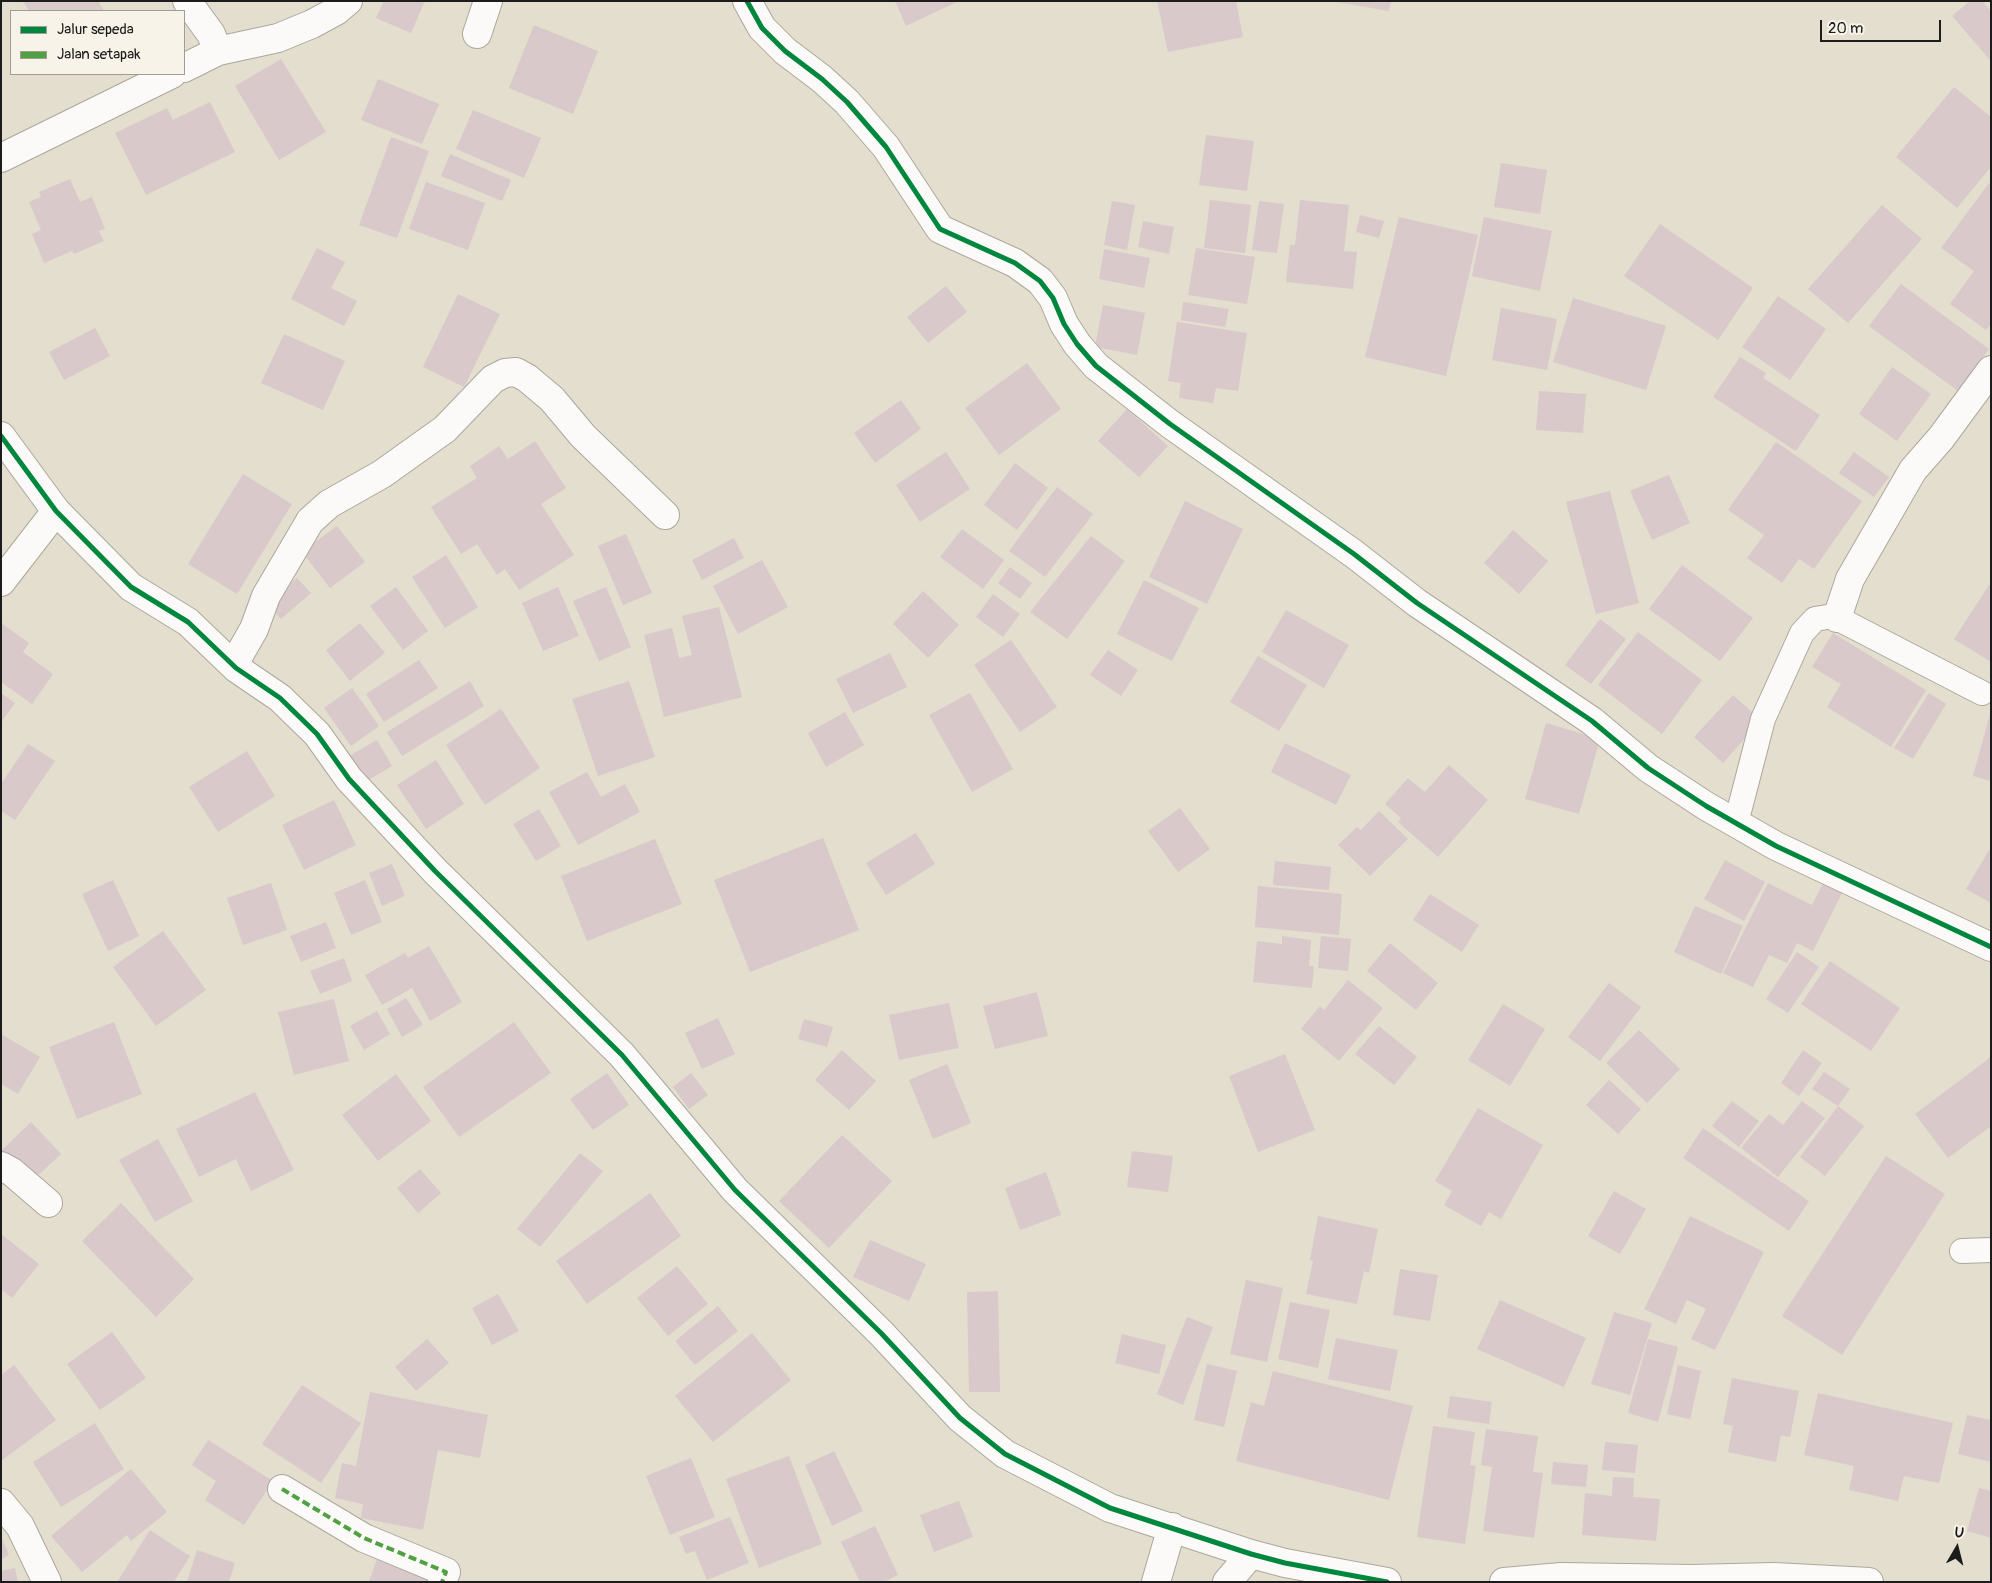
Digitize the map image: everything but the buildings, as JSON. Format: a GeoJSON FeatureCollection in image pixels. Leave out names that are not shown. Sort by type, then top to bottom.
{"type":"FeatureCollection","features":[{"type":"Feature","properties":{"kind":"street"},"geometry":{"type":"LineString","coordinates":[[187,1],[211,34],[218,51]]}},
{"type":"Feature","properties":{"kind":"street"},"geometry":{"type":"LineString","coordinates":[[185,68],[218,51],[278,38],[312,24],[336,11],[348,1]]}},
{"type":"Feature","properties":{"kind":"street"},"geometry":{"type":"LineString","coordinates":[[477,34],[488,1]]}},
{"type":"Feature","properties":{"kind":"street"},"geometry":{"type":"LineString","coordinates":[[747,1],[762,28],[786,51],[822,79],[847,102],[886,147],[940,229],[1014,263],[1040,281],[1052,298],[1064,324],[1077,344],[1096,366],[1170,424],[1354,554],[1418,602],[1592,721],[1648,768],[1706,806],[1776,846],[1991,947]]}},
{"type":"Feature","properties":{"kind":"street"},"geometry":{"type":"LineString","coordinates":[[1,158],[170,75]]}},
{"type":"Feature","properties":{"kind":"street"},"geometry":{"type":"LineString","coordinates":[[1837,618],[1850,579],[1914,470],[1941,438],[1991,370]]}},
{"type":"Feature","properties":{"kind":"street"},"geometry":{"type":"LineString","coordinates":[[236,668],[238,657],[254,629],[266,596],[310,521],[330,504],[382,474],[445,429],[493,378],[516,372],[527,378],[552,399],[583,436],[665,515]]}},
{"type":"Feature","properties":{"kind":"street"},"geometry":{"type":"LineString","coordinates":[[1,436],[56,511],[131,587],[188,622],[236,668],[280,698],[317,734],[349,779],[436,871],[622,1054],[735,1190],[881,1333],[960,1418],[1005,1454],[1102,1504],[1251,1554],[1285,1563],[1387,1582]]}},
{"type":"Feature","properties":{"kind":"street"},"geometry":{"type":"LineString","coordinates":[[1,582],[56,511]]}},
{"type":"Feature","properties":{"kind":"street"},"geometry":{"type":"LineString","coordinates":[[1,1166],[12,1172],[48,1203]]}},
{"type":"Feature","properties":{"kind":"street"},"geometry":{"type":"LineString","coordinates":[[282,1489],[364,1538],[446,1572],[442,1582]]}},
{"type":"Feature","properties":{"kind":"street"},"geometry":{"type":"LineString","coordinates":[[1,1503],[20,1526],[47,1582]]}},
{"type":"Feature","properties":{"kind":"street"},"geometry":{"type":"LineString","coordinates":[[1156,1582],[1172,1527]]}},
{"type":"Feature","properties":{"kind":"street"},"geometry":{"type":"LineString","coordinates":[[1227,1582],[1251,1554]]}},
{"type":"Feature","properties":{"kind":"street"},"geometry":{"type":"LineString","coordinates":[[1504,1582],[1562,1577],[1691,1579],[1774,1577],[1869,1582]]}},
{"type":"Feature","properties":{"kind":"lane"},"geometry":{"type":"LineString","coordinates":[[1736,823],[1763,720],[1802,633],[1816,619],[1833,616],[1982,693]]}},
{"type":"Feature","properties":{"kind":"lane"},"geometry":{"type":"LineString","coordinates":[[1962,1251],[1991,1250]]}},
{"type":"Feature","properties":{"kind":"marked path"},"geometry":{"type":"LineString","coordinates":[[282,1489],[364,1538],[446,1572],[442,1582]]}},
{"type":"Feature","properties":{"kind":"cycle path"},"geometry":{"type":"LineString","coordinates":[[747,1],[762,28],[785,51],[822,79],[847,102],[886,147],[940,229],[1015,263],[1040,281],[1053,298],[1064,324],[1077,344],[1096,366],[1170,424],[1354,554],[1417,603],[1592,721],[1648,768],[1706,806],[1776,846],[1991,947]]}},
{"type":"Feature","properties":{"kind":"cycle path"},"geometry":{"type":"LineString","coordinates":[[1,436],[56,511],[131,587],[188,622],[236,668],[280,698],[317,734],[349,779],[435,871],[622,1055],[735,1190],[881,1333],[960,1418],[1005,1454],[1110,1508],[1251,1554],[1285,1563],[1387,1582]]}}]}
